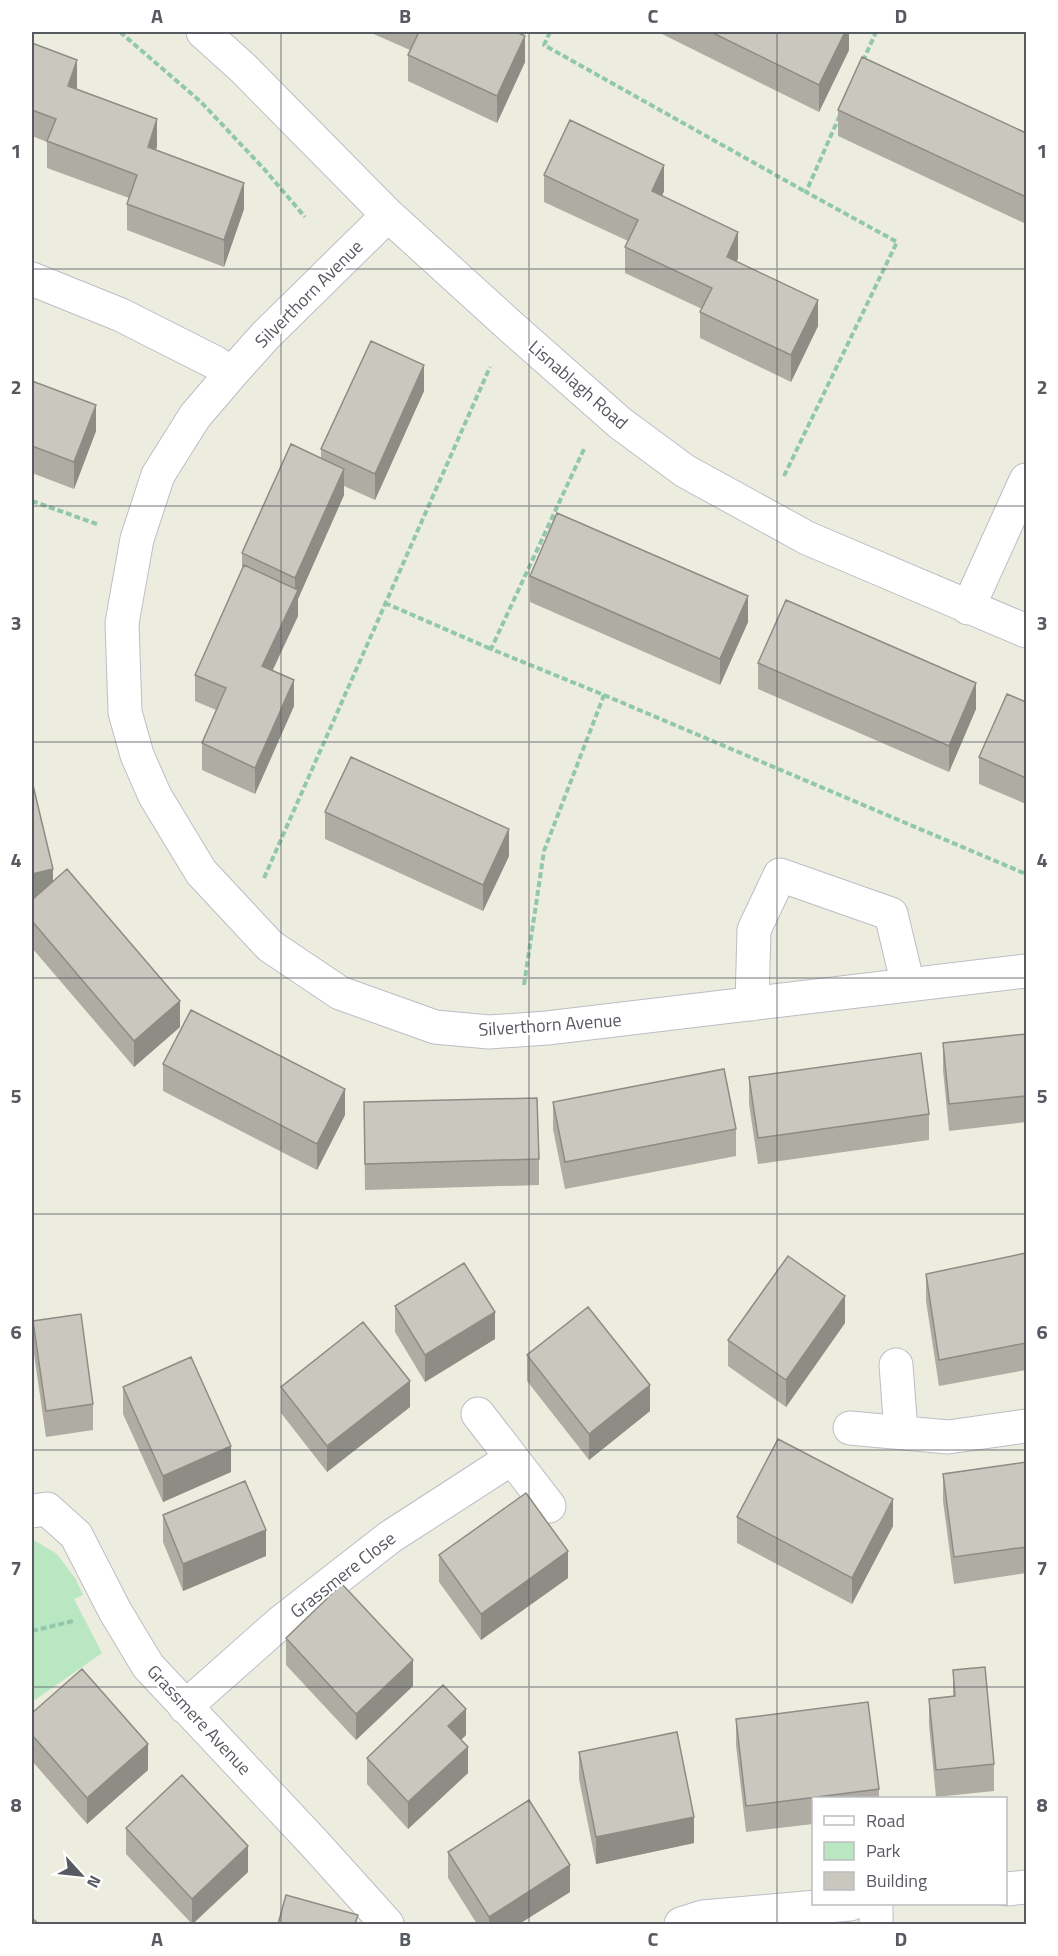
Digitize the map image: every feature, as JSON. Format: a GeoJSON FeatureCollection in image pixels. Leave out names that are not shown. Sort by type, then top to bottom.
{"type":"FeatureCollection","features":[{"type":"Feature","properties":{"kind":"street","name":"Lisnablagh Road"},"geometry":{"type":"LineString","coordinates":[[203,32],[243,68],[388,215],[508,325],[603,408],[685,471],[807,538],[1026,632]]}},
{"type":"Feature","properties":{"kind":"street","name":"Silverthorn Avenue"},"geometry":{"type":"LineString","coordinates":[[388,215],[266,335],[195,416],[158,475],[137,539],[122,622],[125,712],[134,745],[154,796],[201,872],[270,946],[340,993],[435,1027],[489,1032],[517,1031],[1026,971]]}},
{"type":"Feature","properties":{"kind":"street"},"geometry":{"type":"LineString","coordinates":[[32,279],[122,315],[216,363],[231,374]]}},
{"type":"Feature","properties":{"kind":"street"},"geometry":{"type":"LineString","coordinates":[[968,608],[1026,480]]}},
{"type":"Feature","properties":{"kind":"street"},"geometry":{"type":"LineString","coordinates":[[752,1004],[754,930],[780,874],[891,914],[908,985]]}},
{"type":"Feature","properties":{"kind":"street"},"geometry":{"type":"LineString","coordinates":[[896,1365],[901,1432]]}},
{"type":"Feature","properties":{"kind":"street"},"geometry":{"type":"LineString","coordinates":[[478,1414],[549,1506]]}},
{"type":"Feature","properties":{"kind":"street"},"geometry":{"type":"LineString","coordinates":[[850,1428],[948,1437],[1026,1426]]}},
{"type":"Feature","properties":{"kind":"street","name":"Grassmere Close"},"geometry":{"type":"LineString","coordinates":[[185,1707],[281,1622],[390,1537],[512,1458]]}},
{"type":"Feature","properties":{"kind":"street","name":"Grassmere Avenue"},"geometry":{"type":"LineString","coordinates":[[32,1510],[47,1509],[76,1535],[115,1611],[148,1666],[387,1924]]}},
{"type":"Feature","properties":{"kind":"street"},"geometry":{"type":"LineString","coordinates":[[1007,1889],[1026,1887]]}},
{"type":"Feature","properties":{"kind":"street"},"geometry":{"type":"LineString","coordinates":[[681,1924],[703,1917],[839,1905]]}},
{"type":"Feature","properties":{"kind":"street"},"geometry":{"type":"LineString","coordinates":[[876,1905],[876,1924]]}},
{"type":"Feature","properties":{"kind":"path"},"geometry":{"type":"LineString","coordinates":[[120,32],[201,102],[305,217]]}},
{"type":"Feature","properties":{"kind":"path"},"geometry":{"type":"LineString","coordinates":[[550,32],[544,45],[897,242],[765,515]]}},
{"type":"Feature","properties":{"kind":"path"},"geometry":{"type":"LineString","coordinates":[[862,64],[876,32]]}},
{"type":"Feature","properties":{"kind":"path"},"geometry":{"type":"LineString","coordinates":[[806,192],[843,106]]}},
{"type":"Feature","properties":{"kind":"path"},"geometry":{"type":"LineString","coordinates":[[245,920],[508,325]]}},
{"type":"Feature","properties":{"kind":"path"},"geometry":{"type":"LineString","coordinates":[[491,649],[603,408]]}},
{"type":"Feature","properties":{"kind":"path"},"geometry":{"type":"LineString","coordinates":[[32,501],[137,539]]}},
{"type":"Feature","properties":{"kind":"path"},"geometry":{"type":"LineString","coordinates":[[385,603],[1026,874]]}},
{"type":"Feature","properties":{"kind":"path"},"geometry":{"type":"LineString","coordinates":[[517,1031],[544,850],[604,695]]}},
{"type":"Feature","properties":{"kind":"green space"},"geometry":{"type":"Polygon","coordinates":[[[32,1539],[57,1554],[75,1578],[83,1595],[74,1599],[102,1653],[32,1702],[32,1539]]]}},
{"type":"Feature","properties":{"kind":"building"},"geometry":{"type":"Polygon","coordinates":[[[419,32],[516,32],[525,36],[497,96],[408,55],[419,32]]]}},
{"type":"Feature","properties":{"kind":"building"},"geometry":{"type":"Polygon","coordinates":[[[711,32],[845,32],[819,85],[711,32]]]}},
{"type":"Feature","properties":{"kind":"building"},"geometry":{"type":"Polygon","coordinates":[[[32,43],[77,60],[68,86],[157,119],[148,147],[244,183],[224,240],[127,204],[137,175],[47,141],[56,119],[32,110],[32,43]]]}},
{"type":"Feature","properties":{"kind":"building"},"geometry":{"type":"Polygon","coordinates":[[[862,57],[1026,133],[1026,197],[838,110],[862,57]]]}},
{"type":"Feature","properties":{"kind":"building"},"geometry":{"type":"Polygon","coordinates":[[[570,120],[664,165],[652,191],[738,232],[727,257],[818,300],[791,355],[700,312],[712,288],[625,247],[638,220],[544,175],[570,120]]]}},
{"type":"Feature","properties":{"kind":"building"},"geometry":{"type":"Polygon","coordinates":[[[371,341],[424,365],[375,474],[321,449],[371,341]]]}},
{"type":"Feature","properties":{"kind":"building"},"geometry":{"type":"Polygon","coordinates":[[[32,381],[96,405],[74,462],[32,446],[32,381]]]}},
{"type":"Feature","properties":{"kind":"building"},"geometry":{"type":"Polygon","coordinates":[[[291,444],[344,469],[295,578],[242,553],[291,444]]]}},
{"type":"Feature","properties":{"kind":"building"},"geometry":{"type":"Polygon","coordinates":[[[557,513],[748,596],[720,659],[530,576],[557,513]]]}},
{"type":"Feature","properties":{"kind":"building"},"geometry":{"type":"Polygon","coordinates":[[[244,565],[298,590],[262,666],[294,680],[255,768],[202,743],[226,688],[195,675],[244,565]]]}},
{"type":"Feature","properties":{"kind":"building"},"geometry":{"type":"Polygon","coordinates":[[[786,600],[976,683],[949,746],[758,663],[786,600]]]}},
{"type":"Feature","properties":{"kind":"building"},"geometry":{"type":"Polygon","coordinates":[[[1007,694],[1026,702],[1026,778],[979,757],[1007,694]]]}},
{"type":"Feature","properties":{"kind":"building"},"geometry":{"type":"Polygon","coordinates":[[[351,757],[509,829],[483,885],[325,812],[351,757]]]}},
{"type":"Feature","properties":{"kind":"building"},"geometry":{"type":"Polygon","coordinates":[[[32,781],[53,869],[32,874],[32,781]]]}},
{"type":"Feature","properties":{"kind":"building"},"geometry":{"type":"Polygon","coordinates":[[[67,869],[180,1001],[134,1041],[32,921],[32,900],[67,869]]]}},
{"type":"Feature","properties":{"kind":"building"},"geometry":{"type":"Polygon","coordinates":[[[191,1010],[345,1089],[317,1144],[163,1064],[191,1010]]]}},
{"type":"Feature","properties":{"kind":"building"},"geometry":{"type":"Polygon","coordinates":[[[1026,1034],[1026,1096],[949,1104],[943,1043],[1026,1034]]]}},
{"type":"Feature","properties":{"kind":"building"},"geometry":{"type":"Polygon","coordinates":[[[921,1053],[929,1114],[758,1138],[749,1077],[921,1053]]]}},
{"type":"Feature","properties":{"kind":"building"},"geometry":{"type":"Polygon","coordinates":[[[724,1069],[736,1129],[565,1162],[553,1102],[724,1069]]]}},
{"type":"Feature","properties":{"kind":"building"},"geometry":{"type":"Polygon","coordinates":[[[537,1098],[539,1159],[365,1164],[364,1102],[537,1098]]]}},
{"type":"Feature","properties":{"kind":"building"},"geometry":{"type":"Polygon","coordinates":[[[1026,1253],[1026,1343],[939,1360],[926,1274],[1026,1253]]]}},
{"type":"Feature","properties":{"kind":"building"},"geometry":{"type":"Polygon","coordinates":[[[788,1256],[845,1296],[786,1380],[728,1340],[788,1256]]]}},
{"type":"Feature","properties":{"kind":"building"},"geometry":{"type":"Polygon","coordinates":[[[464,1263],[495,1312],[425,1355],[395,1306],[464,1263]]]}},
{"type":"Feature","properties":{"kind":"building"},"geometry":{"type":"Polygon","coordinates":[[[588,1307],[650,1385],[589,1434],[527,1355],[588,1307]]]}},
{"type":"Feature","properties":{"kind":"building"},"geometry":{"type":"Polygon","coordinates":[[[81,1314],[93,1404],[46,1411],[33,1321],[81,1314]]]}},
{"type":"Feature","properties":{"kind":"building"},"geometry":{"type":"Polygon","coordinates":[[[363,1322],[410,1381],[327,1446],[281,1387],[363,1322]]]}},
{"type":"Feature","properties":{"kind":"building"},"geometry":{"type":"Polygon","coordinates":[[[191,1357],[231,1446],[163,1476],[123,1387],[191,1357]]]}},
{"type":"Feature","properties":{"kind":"building"},"geometry":{"type":"Polygon","coordinates":[[[778,1439],[893,1499],[852,1578],[737,1517],[778,1439]]]}},
{"type":"Feature","properties":{"kind":"building"},"geometry":{"type":"Polygon","coordinates":[[[1026,1462],[1026,1547],[954,1557],[943,1474],[1026,1462]]]}},
{"type":"Feature","properties":{"kind":"building"},"geometry":{"type":"Polygon","coordinates":[[[245,1481],[266,1530],[183,1564],[163,1515],[245,1481]]]}},
{"type":"Feature","properties":{"kind":"building"},"geometry":{"type":"Polygon","coordinates":[[[526,1493],[568,1551],[481,1614],[439,1555],[526,1493]]]}},
{"type":"Feature","properties":{"kind":"building"},"geometry":{"type":"Polygon","coordinates":[[[342,1584],[413,1660],[356,1714],[286,1638],[342,1584]]]}},
{"type":"Feature","properties":{"kind":"building"},"geometry":{"type":"Polygon","coordinates":[[[985,1667],[994,1764],[936,1770],[929,1699],[955,1696],[953,1670],[985,1667]]]}},
{"type":"Feature","properties":{"kind":"building"},"geometry":{"type":"Polygon","coordinates":[[[82,1669],[148,1744],[87,1798],[32,1735],[32,1713],[82,1669]]]}},
{"type":"Feature","properties":{"kind":"building"},"geometry":{"type":"Polygon","coordinates":[[[443,1685],[466,1709],[448,1726],[468,1747],[408,1802],[367,1758],[443,1685]]]}},
{"type":"Feature","properties":{"kind":"building"},"geometry":{"type":"Polygon","coordinates":[[[868,1702],[879,1789],[746,1806],[736,1719],[868,1702]]]}},
{"type":"Feature","properties":{"kind":"building"},"geometry":{"type":"Polygon","coordinates":[[[677,1732],[694,1817],[596,1837],[579,1752],[677,1732]]]}},
{"type":"Feature","properties":{"kind":"building"},"geometry":{"type":"Polygon","coordinates":[[[182,1775],[248,1846],[192,1899],[126,1828],[182,1775]]]}},
{"type":"Feature","properties":{"kind":"building"},"geometry":{"type":"Polygon","coordinates":[[[529,1800],[570,1865],[489,1917],[448,1852],[529,1800]]]}},
{"type":"Feature","properties":{"kind":"building"},"geometry":{"type":"Polygon","coordinates":[[[286,1895],[358,1915],[355,1924],[278,1924],[286,1895]]]}}]}
